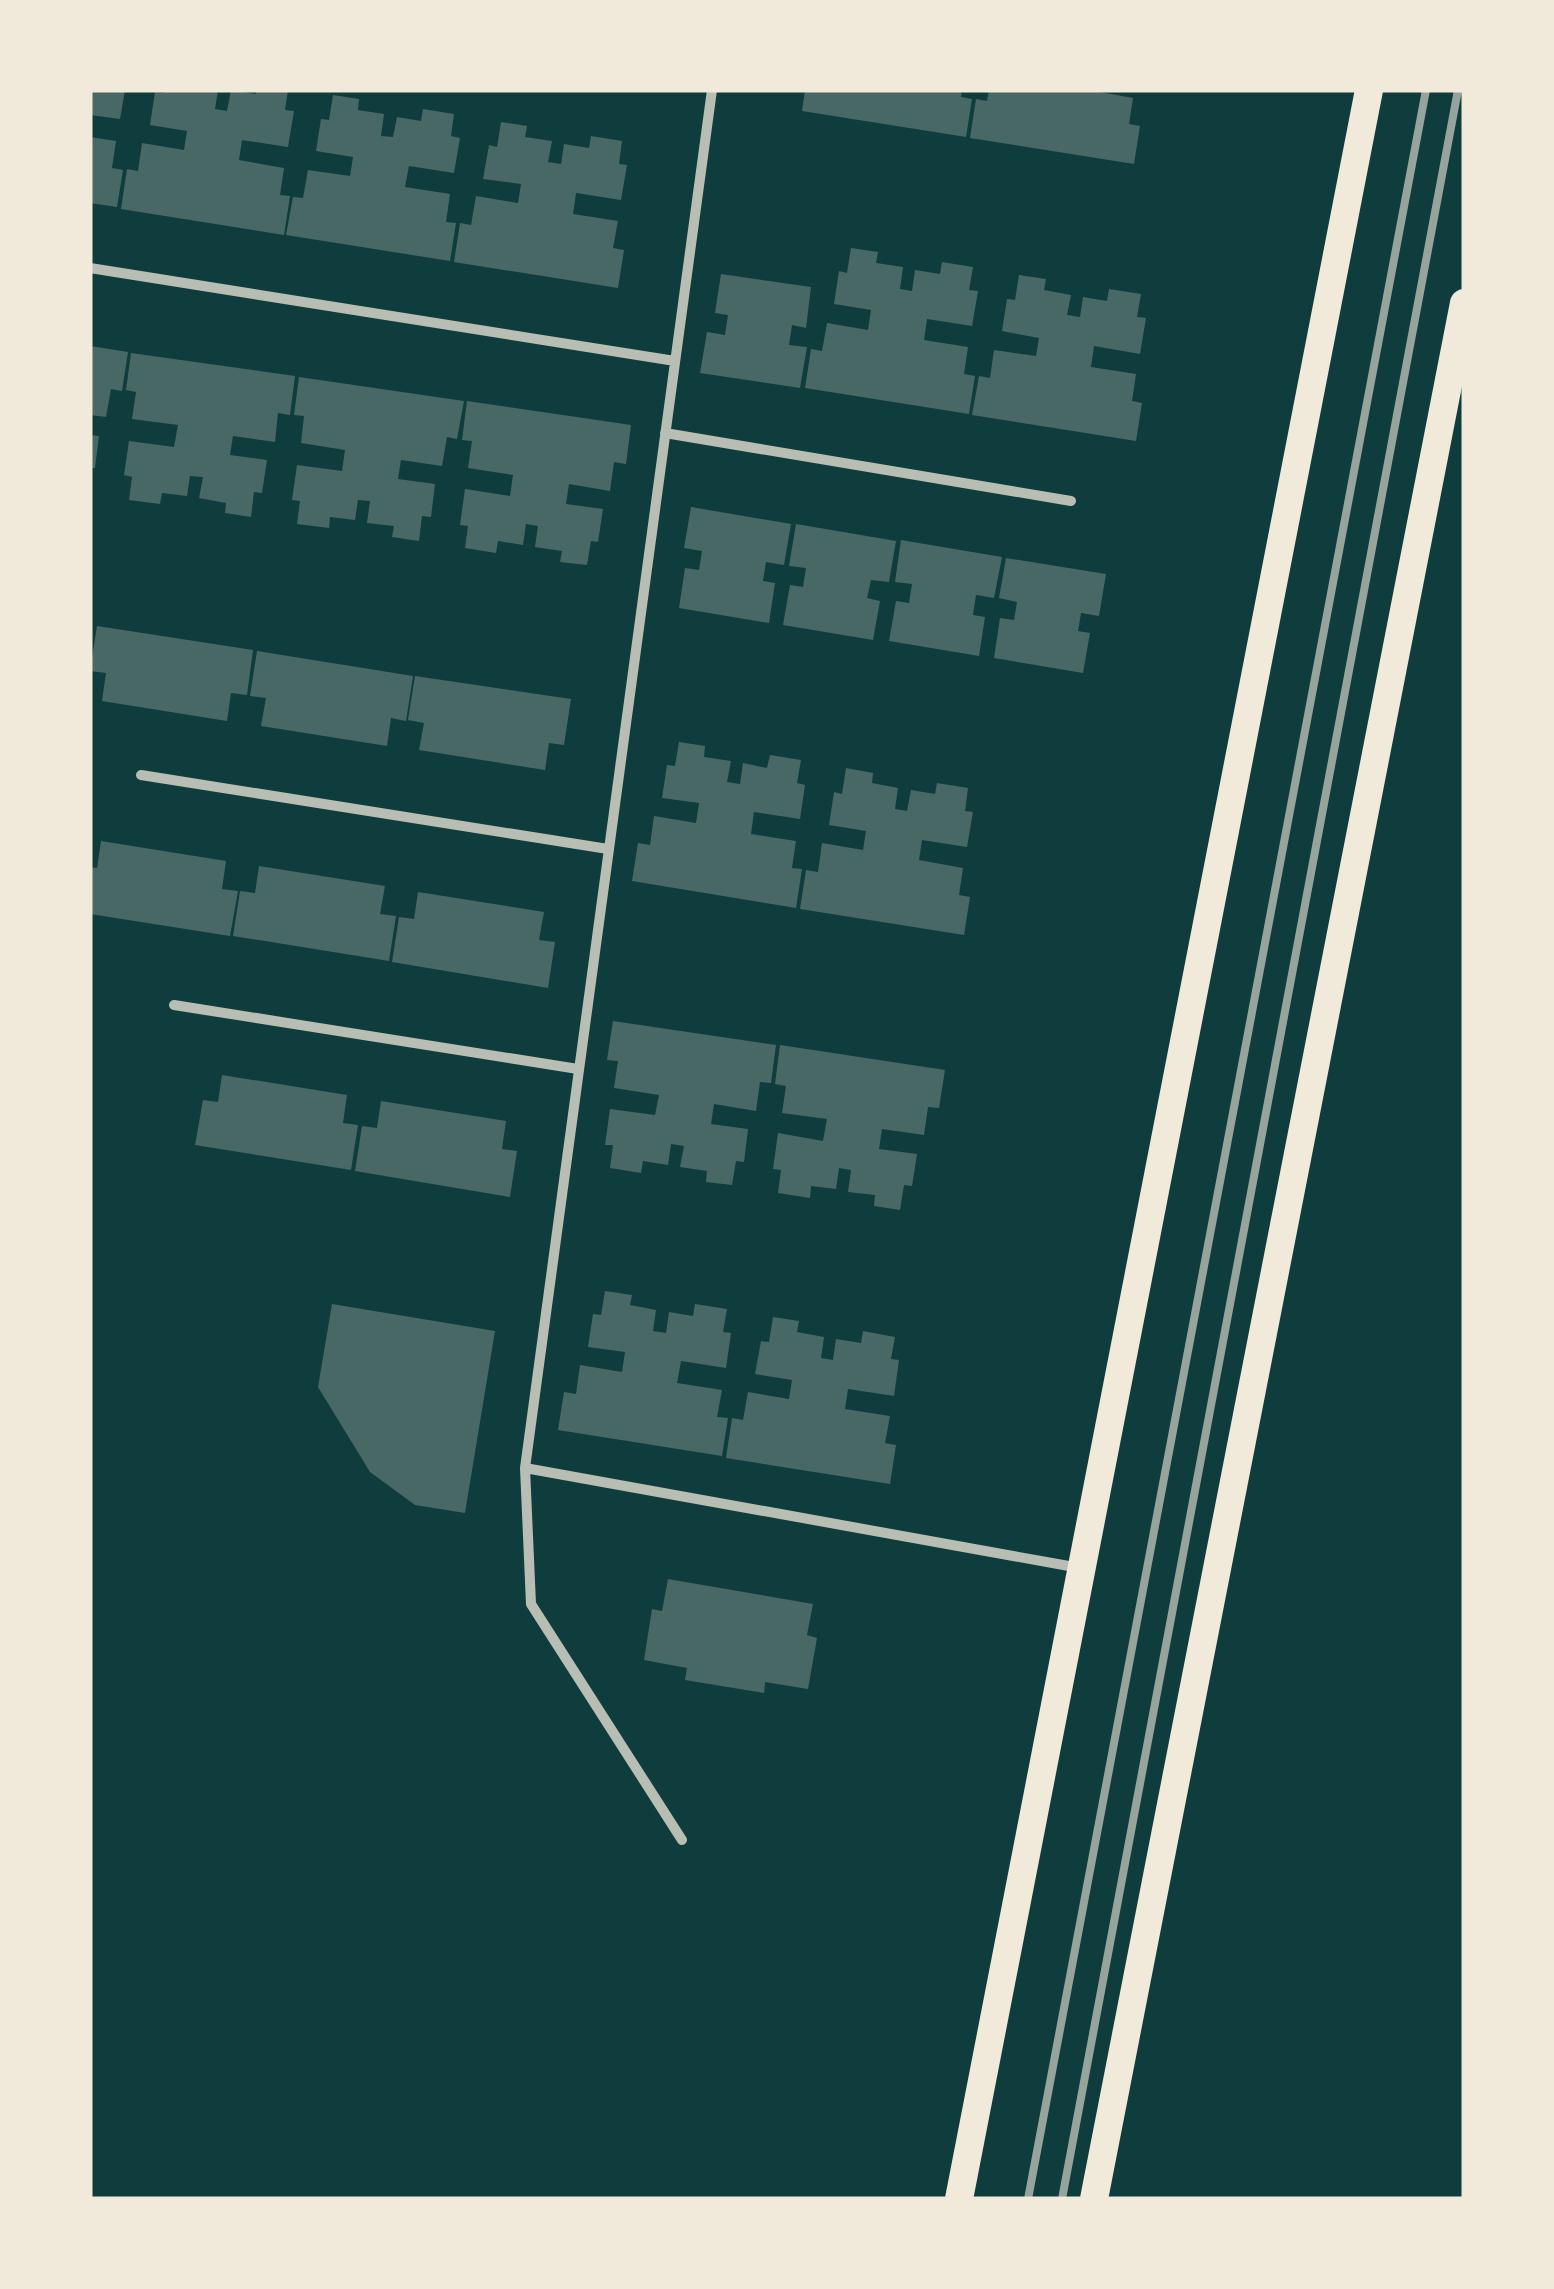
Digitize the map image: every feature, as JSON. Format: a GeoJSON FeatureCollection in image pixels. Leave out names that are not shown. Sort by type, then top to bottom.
{"type":"FeatureCollection","features":[{"type":"Feature","properties":{"kind":"highway"},"geometry":{"type":"LineString","coordinates":[[959,2199],[1370,90]]}},
{"type":"Feature","properties":{"kind":"highway"},"geometry":{"type":"LineString","coordinates":[[1094,2199],[1464,303]]}},
{"type":"Feature","properties":{"kind":"street"},"geometry":{"type":"LineString","coordinates":[[682,1840],[532,1604],[525,1468],[712,90]]}},
{"type":"Feature","properties":{"kind":"street"},"geometry":{"type":"LineString","coordinates":[[90,268],[675,361]]}},
{"type":"Feature","properties":{"kind":"street"},"geometry":{"type":"LineString","coordinates":[[665,433],[1071,501]]}},
{"type":"Feature","properties":{"kind":"street"},"geometry":{"type":"LineString","coordinates":[[141,775],[608,849]]}},
{"type":"Feature","properties":{"kind":"street"},"geometry":{"type":"LineString","coordinates":[[174,1005],[578,1069]]}},
{"type":"Feature","properties":{"kind":"street"},"geometry":{"type":"LineString","coordinates":[[525,1468],[1081,1568]]}},
{"type":"Feature","properties":{"kind":"building"},"geometry":{"type":"Polygon","coordinates":[[[90,90],[125,90],[120,119],[90,115],[90,90]]]}},
{"type":"Feature","properties":{"kind":"building"},"geometry":{"type":"Polygon","coordinates":[[[218,90],[215,109],[227,111],[231,90],[256,94],[256,90],[288,90],[285,110],[294,111],[288,147],[242,140],[239,160],[284,168],[280,195],[290,196],[284,235],[121,209],[127,169],[138,171],[142,143],[184,150],[187,131],[150,125],[155,92],[218,90]]]}},
{"type":"Feature","properties":{"kind":"building"},"geometry":{"type":"Polygon","coordinates":[[[805,90],[962,90],[961,97],[972,99],[966,137],[802,111],[805,90]]]}},
{"type":"Feature","properties":{"kind":"building"},"geometry":{"type":"Polygon","coordinates":[[[989,90],[1089,90],[1133,98],[1129,124],[1140,126],[1134,164],[970,138],[976,99],[987,101],[989,90]]]}},
{"type":"Feature","properties":{"kind":"building"},"geometry":{"type":"Polygon","coordinates":[[[333,95],[359,99],[358,110],[384,114],[381,136],[393,137],[397,117],[421,121],[423,109],[454,114],[451,136],[460,138],[454,173],[409,166],[405,187],[450,194],[446,222],[456,223],[450,261],[286,235],[293,197],[303,198],[308,170],[350,176],[353,157],[316,151],[321,119],[329,120],[333,95]]]}},
{"type":"Feature","properties":{"kind":"building"},"geometry":{"type":"Polygon","coordinates":[[[501,122],[527,126],[525,137],[552,141],[548,162],[561,164],[564,144],[589,148],[591,136],[622,141],[619,164],[627,165],[621,200],[576,193],[573,214],[618,221],[613,248],[624,250],[618,288],[454,262],[460,223],[471,225],[476,196],[518,203],[521,184],[483,179],[489,145],[497,147],[501,122]]]}},
{"type":"Feature","properties":{"kind":"building"},"geometry":{"type":"Polygon","coordinates":[[[90,137],[116,141],[112,168],[123,170],[117,207],[90,203],[90,137]]]}},
{"type":"Feature","properties":{"kind":"building"},"geometry":{"type":"Polygon","coordinates":[[[851,248],[878,252],[876,263],[903,267],[900,289],[912,291],[915,270],[940,274],[942,262],[973,267],[969,290],[978,291],[972,326],[927,319],[924,340],[968,347],[964,374],[975,376],[969,414],[805,388],[811,349],[822,351],[827,323],[868,330],[871,310],[834,304],[839,271],[847,273],[851,248]]]}},
{"type":"Feature","properties":{"kind":"building"},"geometry":{"type":"Polygon","coordinates":[[[721,274],[811,287],[806,328],[792,325],[789,345],[807,347],[800,388],[700,373],[707,332],[725,335],[728,315],[715,313],[721,274]]]}},
{"type":"Feature","properties":{"kind":"building"},"geometry":{"type":"Polygon","coordinates":[[[1019,275],[1046,279],[1044,290],[1071,295],[1067,315],[1080,317],[1083,297],[1107,301],[1109,289],[1141,294],[1137,317],[1146,318],[1140,354],[1094,346],[1091,367],[1136,374],[1132,401],[1142,403],[1136,441],[972,415],[979,376],[990,378],[994,350],[1036,356],[1039,338],[1002,331],[1007,299],[1015,300],[1019,275]]]}},
{"type":"Feature","properties":{"kind":"building"},"geometry":{"type":"Polygon","coordinates":[[[90,346],[128,352],[122,391],[111,389],[106,417],[90,415],[90,346]]]}},
{"type":"Feature","properties":{"kind":"building"},"geometry":{"type":"Polygon","coordinates":[[[131,353],[295,376],[290,415],[278,413],[275,442],[233,436],[230,455],[267,460],[262,493],[254,492],[251,517],[225,513],[226,503],[199,498],[203,477],[190,476],[187,496],[162,493],[160,504],[129,500],[132,477],[124,475],[129,441],[174,447],[178,425],[132,419],[136,392],[126,390],[131,353]]]}},
{"type":"Feature","properties":{"kind":"building"},"geometry":{"type":"Polygon","coordinates":[[[299,377],[464,401],[457,439],[447,437],[442,466],[401,460],[398,479],[435,484],[431,517],[422,516],[419,541],[392,537],[394,526],[367,523],[370,501],[358,500],[355,520],[330,517],[329,528],[297,524],[300,501],[292,500],[297,465],[342,471],[345,450],[301,443],[304,416],[294,415],[299,377]]]}},
{"type":"Feature","properties":{"kind":"building"},"geometry":{"type":"Polygon","coordinates":[[[467,401],[631,425],[626,464],[614,462],[610,491],[569,484],[566,504],[603,509],[598,542],[591,541],[587,565],[560,562],[562,551],[535,547],[538,526],[526,524],[523,545],[498,541],[496,553],[465,548],[468,526],[460,525],[465,489],[510,496],[513,475],[468,468],[472,441],[462,440],[467,401]]]}},
{"type":"Feature","properties":{"kind":"building"},"geometry":{"type":"Polygon","coordinates":[[[90,435],[99,436],[95,468],[90,468],[90,435]]]}},
{"type":"Feature","properties":{"kind":"building"},"geometry":{"type":"Polygon","coordinates":[[[691,507],[791,524],[784,565],[766,562],[763,581],[775,583],[769,623],[679,608],[685,568],[699,570],[702,551],[684,548],[691,507]]]}},
{"type":"Feature","properties":{"kind":"building"},"geometry":{"type":"Polygon","coordinates":[[[796,524],[896,541],[889,582],[871,580],[867,598],[880,601],[873,640],[783,625],[790,585],[803,587],[806,568],[789,566],[796,524]]]}},
{"type":"Feature","properties":{"kind":"building"},"geometry":{"type":"Polygon","coordinates":[[[901,540],[1002,557],[994,598],[976,595],[973,615],[985,617],[979,656],[889,641],[896,601],[909,603],[912,584],[895,582],[901,540]]]}},
{"type":"Feature","properties":{"kind":"building"},"geometry":{"type":"Polygon","coordinates":[[[1006,558],[1106,574],[1099,616],[1081,613],[1078,631],[1090,633],[1083,673],[994,658],[1000,618],[1014,620],[1017,602],[999,598],[1006,558]]]}},
{"type":"Feature","properties":{"kind":"building"},"geometry":{"type":"Polygon","coordinates":[[[97,626],[253,650],[247,695],[231,693],[227,721],[102,701],[106,673],[90,671],[97,626]]]}},
{"type":"Feature","properties":{"kind":"building"},"geometry":{"type":"Polygon","coordinates":[[[257,651],[413,676],[406,721],[391,718],[387,746],[261,726],[266,698],[250,696],[257,651]]]}},
{"type":"Feature","properties":{"kind":"building"},"geometry":{"type":"Polygon","coordinates":[[[415,676],[571,699],[564,745],[549,743],[545,770],[419,750],[424,723],[408,720],[415,676]]]}},
{"type":"Feature","properties":{"kind":"building"},"geometry":{"type":"Polygon","coordinates":[[[679,742],[705,746],[704,757],[731,761],[727,782],[740,784],[743,763],[767,768],[770,755],[801,760],[797,783],[805,785],[800,819],[754,812],[751,834],[796,841],[792,868],[802,869],[796,908],[632,881],[638,843],[650,845],[654,816],[696,823],[699,803],[662,798],[667,765],[675,766],[679,742]]]}},
{"type":"Feature","properties":{"kind":"building"},"geometry":{"type":"Polygon","coordinates":[[[846,768],[873,773],[872,783],[898,788],[895,809],[907,811],[911,790],[935,794],[937,783],[968,788],[965,811],[973,812],[967,847],[922,840],[919,860],[963,868],[959,895],[970,897],[964,935],[800,909],[806,870],[818,872],[822,843],[863,850],[866,831],[829,825],[834,792],[842,794],[846,768]]]}},
{"type":"Feature","properties":{"kind":"building"},"geometry":{"type":"Polygon","coordinates":[[[101,841],[226,861],[222,889],[238,891],[230,936],[90,914],[90,867],[97,868],[101,841]]]}},
{"type":"Feature","properties":{"kind":"building"},"geometry":{"type":"Polygon","coordinates":[[[259,866],[385,886],[380,914],[396,916],[389,961],[233,936],[240,891],[255,893],[259,866]]]}},
{"type":"Feature","properties":{"kind":"building"},"geometry":{"type":"Polygon","coordinates":[[[418,892],[544,912],[539,940],[555,942],[548,988],[392,962],[399,917],[414,919],[418,892]]]}},
{"type":"Feature","properties":{"kind":"building"},"geometry":{"type":"Polygon","coordinates":[[[613,1021],[776,1045],[771,1083],[760,1082],[756,1111],[714,1104],[711,1124],[748,1129],[744,1162],[736,1161],[732,1185],[706,1182],[707,1171],[680,1167],[684,1146],[671,1144],[668,1165],[643,1161],[641,1173],[610,1168],[613,1145],[605,1145],[610,1109],[655,1115],[659,1095],[614,1088],[618,1061],[607,1060],[613,1021]]]}},
{"type":"Feature","properties":{"kind":"building"},"geometry":{"type":"Polygon","coordinates":[[[780,1045],[945,1070],[939,1108],[928,1107],[924,1135],[882,1129],[879,1149],[917,1154],[912,1186],[904,1185],[900,1210],[874,1206],[875,1195],[848,1192],[851,1170],[839,1168],[836,1189],[811,1186],[810,1198],[778,1193],[781,1170],[773,1169],[778,1133],[823,1141],[827,1119],[782,1113],[786,1086],[775,1084],[780,1045]]]}},
{"type":"Feature","properties":{"kind":"building"},"geometry":{"type":"Polygon","coordinates":[[[222,1075],[347,1095],[343,1123],[358,1125],[351,1170],[195,1145],[203,1100],[218,1102],[222,1075]]]}},
{"type":"Feature","properties":{"kind":"building"},"geometry":{"type":"Polygon","coordinates":[[[381,1101],[506,1121],[502,1149],[517,1151],[510,1197],[355,1171],[362,1126],[377,1128],[381,1101]]]}},
{"type":"Feature","properties":{"kind":"building"},"geometry":{"type":"Polygon","coordinates":[[[605,1291],[632,1295],[630,1305],[656,1310],[653,1331],[666,1333],[669,1312],[693,1316],[695,1304],[727,1309],[723,1332],[731,1333],[726,1368],[681,1361],[677,1383],[722,1390],[717,1417],[728,1418],[722,1456],[558,1430],[564,1392],[576,1394],[580,1365],[622,1372],[625,1352],[588,1347],[593,1314],[601,1315],[605,1291]]]}},
{"type":"Feature","properties":{"kind":"building"},"geometry":{"type":"Polygon","coordinates":[[[332,1304],[495,1331],[465,1513],[415,1505],[370,1472],[318,1387],[332,1304]]]}},
{"type":"Feature","properties":{"kind":"building"},"geometry":{"type":"Polygon","coordinates":[[[773,1317],[799,1321],[797,1332],[824,1337],[821,1358],[833,1360],[836,1339],[861,1343],[863,1331],[895,1337],[891,1359],[899,1360],[894,1396],[848,1389],[845,1409],[890,1416],[885,1443],[896,1445],[890,1484],[726,1458],[732,1418],[743,1420],[748,1392],[789,1399],[792,1380],[755,1374],[761,1341],[769,1342],[773,1317]]]}},
{"type":"Feature","properties":{"kind":"building"},"geometry":{"type":"Polygon","coordinates":[[[668,1579],[813,1604],[807,1635],[817,1638],[808,1689],[765,1682],[764,1693],[685,1680],[687,1668],[644,1660],[652,1609],[662,1611],[668,1579]]]}},
{"type":"Feature","properties":{"kind":"railway"},"geometry":{"type":"LineString","coordinates":[[1028,2199],[1426,90]]}},
{"type":"Feature","properties":{"kind":"railway"},"geometry":{"type":"LineString","coordinates":[[1062,2199],[1458,90]]}}]}
